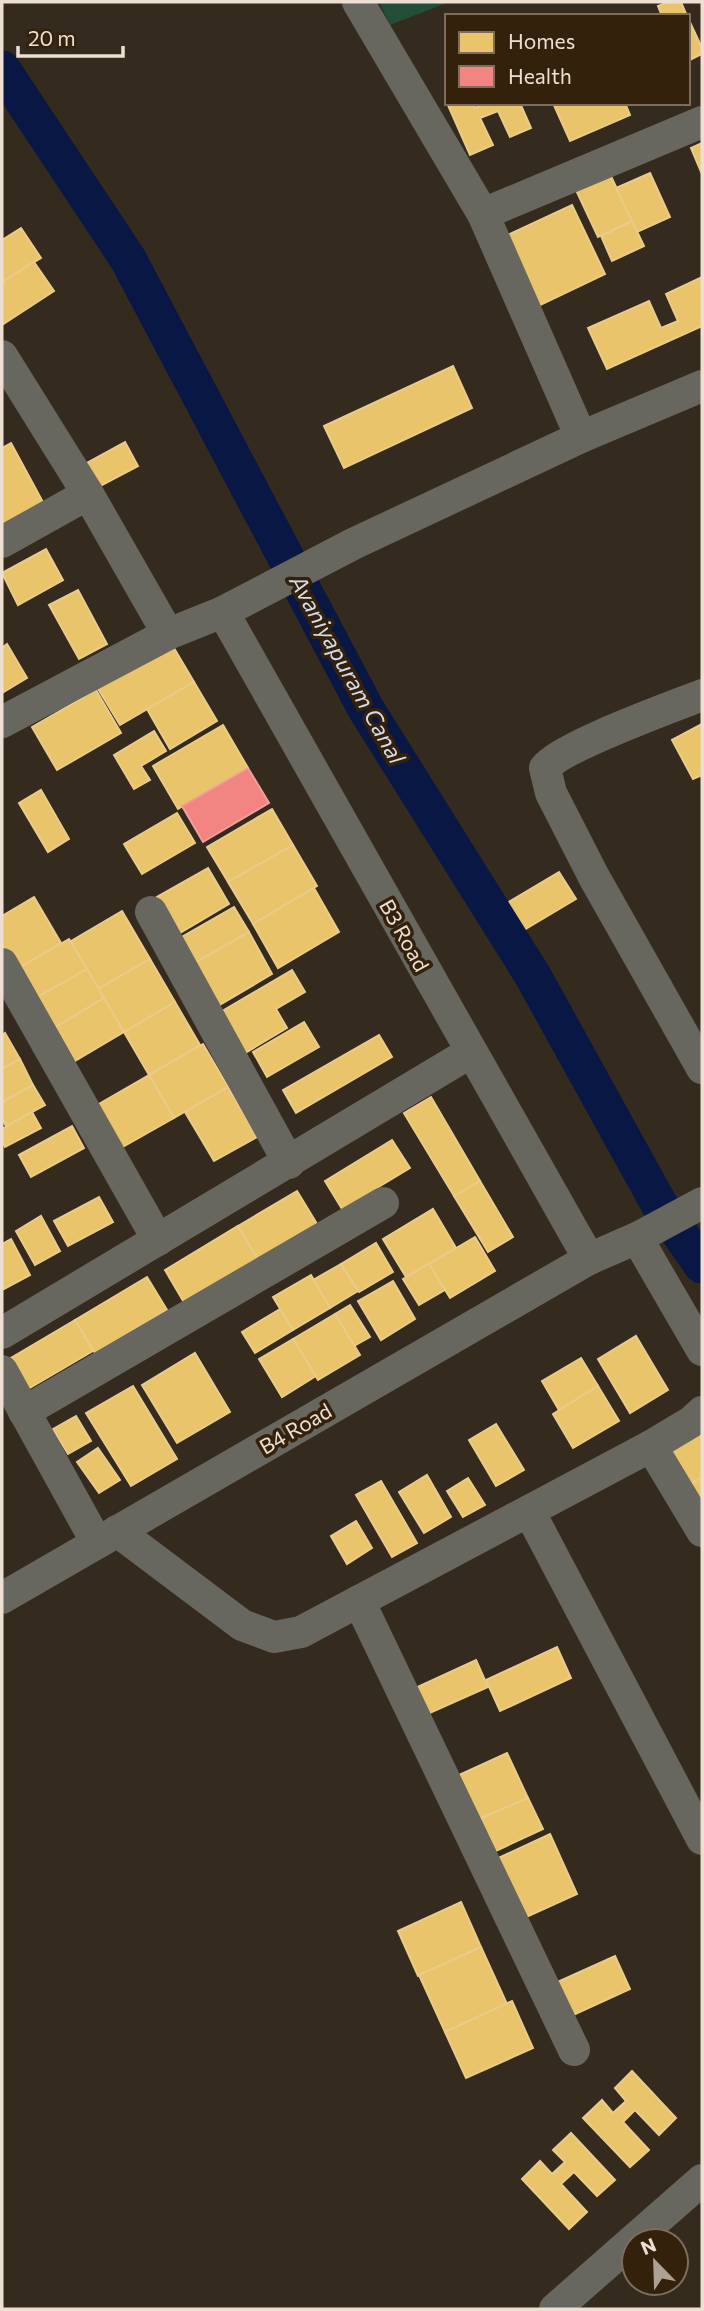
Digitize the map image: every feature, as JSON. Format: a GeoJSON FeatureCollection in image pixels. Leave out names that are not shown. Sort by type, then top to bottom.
{"type":"FeatureCollection","features":[{"type":"Feature","properties":{"kind":"street"},"geometry":{"type":"LineString","coordinates":[[358,2],[483,214],[581,437]]}},
{"type":"Feature","properties":{"kind":"street"},"geometry":{"type":"LineString","coordinates":[[483,214],[702,122]]}},
{"type":"Feature","properties":{"kind":"street"},"geometry":{"type":"LineString","coordinates":[[2,356],[88,494],[168,634]]}},
{"type":"Feature","properties":{"kind":"street"},"geometry":{"type":"LineString","coordinates":[[2,722],[168,634],[223,612],[353,544],[581,437],[702,386]]}},
{"type":"Feature","properties":{"kind":"street"},"geometry":{"type":"LineString","coordinates":[[2,542],[88,494]]}},
{"type":"Feature","properties":{"kind":"street","name":"B3 Road"},"geometry":{"type":"LineString","coordinates":[[223,612],[589,1259]]}},
{"type":"Feature","properties":{"kind":"street"},"geometry":{"type":"LineString","coordinates":[[702,695],[572,749],[549,762],[545,768],[551,793],[594,877],[702,1068]]}},
{"type":"Feature","properties":{"kind":"street"},"geometry":{"type":"LineString","coordinates":[[151,912],[289,1163]]}},
{"type":"Feature","properties":{"kind":"street"},"geometry":{"type":"LineString","coordinates":[[2,964],[158,1240]]}},
{"type":"Feature","properties":{"kind":"street"},"geometry":{"type":"LineString","coordinates":[[2,1333],[471,1052]]}},
{"type":"Feature","properties":{"kind":"street"},"geometry":{"type":"LineString","coordinates":[[24,1412],[383,1203]]}},
{"type":"Feature","properties":{"kind":"street","name":"B4 Road"},"geometry":{"type":"LineString","coordinates":[[2,1598],[589,1259],[698,1205]]}},
{"type":"Feature","properties":{"kind":"street"},"geometry":{"type":"LineString","coordinates":[[642,1235],[702,1350]]}},
{"type":"Feature","properties":{"kind":"street"},"geometry":{"type":"LineString","coordinates":[[2,1371],[24,1412],[107,1537],[242,1625],[274,1637],[300,1632],[359,1601],[651,1446],[691,1422],[702,1412]]}},
{"type":"Feature","properties":{"kind":"street"},"geometry":{"type":"LineString","coordinates":[[651,1446],[702,1531]]}},
{"type":"Feature","properties":{"kind":"street"},"geometry":{"type":"LineString","coordinates":[[529,1511],[702,1839]]}},
{"type":"Feature","properties":{"kind":"street"},"geometry":{"type":"LineString","coordinates":[[359,1601],[574,2050]]}},
{"type":"Feature","properties":{"kind":"street"},"geometry":{"type":"LineString","coordinates":[[555,2309],[702,2180]]}},
{"type":"Feature","properties":{"kind":"green space"},"geometry":{"type":"Polygon","coordinates":[[[379,2],[449,2],[390,25],[379,2]]]}},
{"type":"Feature","properties":{"kind":"building: Homes"},"geometry":{"type":"Polygon","coordinates":[[[668,2],[681,2],[686,14],[661,14],[658,6],[668,2]]]}},
{"type":"Feature","properties":{"kind":"building: Homes"},"geometry":{"type":"Polygon","coordinates":[[[690,22],[702,48],[702,54],[690,60],[690,22]]]}},
{"type":"Feature","properties":{"kind":"building: Homes"},"geometry":{"type":"Polygon","coordinates":[[[448,105],[474,105],[475,108],[481,105],[521,105],[531,128],[510,137],[498,111],[480,118],[493,145],[470,155],[448,105]]]}},
{"type":"Feature","properties":{"kind":"building: Homes"},"geometry":{"type":"Polygon","coordinates":[[[554,105],[626,105],[630,115],[570,141],[554,105]]]}},
{"type":"Feature","properties":{"kind":"building: Homes"},"geometry":{"type":"Polygon","coordinates":[[[702,143],[702,174],[691,148],[702,143]]]}},
{"type":"Feature","properties":{"kind":"building: Homes"},"geometry":{"type":"Polygon","coordinates":[[[609,172],[632,221],[598,237],[575,188],[609,172]]]}},
{"type":"Feature","properties":{"kind":"building: Homes"},"geometry":{"type":"Polygon","coordinates":[[[650,173],[670,217],[637,232],[616,188],[650,173]]]}},
{"type":"Feature","properties":{"kind":"building: Homes"},"geometry":{"type":"Polygon","coordinates":[[[572,205],[605,274],[534,308],[501,238],[572,205]]]}},
{"type":"Feature","properties":{"kind":"building: Homes"},"geometry":{"type":"Polygon","coordinates":[[[632,221],[644,246],[612,261],[601,236],[632,221]]]}},
{"type":"Feature","properties":{"kind":"building: Homes"},"geometry":{"type":"Polygon","coordinates":[[[21,228],[41,258],[2,282],[2,240],[21,228]]]}},
{"type":"Feature","properties":{"kind":"building: Homes"},"geometry":{"type":"Polygon","coordinates":[[[34,262],[54,291],[2,325],[2,282],[34,262]]]}},
{"type":"Feature","properties":{"kind":"building: Homes"},"geometry":{"type":"Polygon","coordinates":[[[702,277],[702,326],[607,369],[588,328],[649,301],[661,328],[678,321],[666,294],[702,277]]]}},
{"type":"Feature","properties":{"kind":"building: Homes"},"geometry":{"type":"Polygon","coordinates":[[[453,366],[472,408],[344,468],[324,426],[453,366]]]}},
{"type":"Feature","properties":{"kind":"building: Homes"},"geometry":{"type":"Polygon","coordinates":[[[125,442],[138,466],[89,492],[76,469],[125,442]]]}},
{"type":"Feature","properties":{"kind":"building: Homes"},"geometry":{"type":"Polygon","coordinates":[[[11,443],[44,504],[5,525],[2,520],[2,448],[11,443]]]}},
{"type":"Feature","properties":{"kind":"building: Homes"},"geometry":{"type":"Polygon","coordinates":[[[46,549],[63,580],[18,605],[2,573],[46,549]]]}},
{"type":"Feature","properties":{"kind":"building: Homes"},"geometry":{"type":"Polygon","coordinates":[[[78,590],[107,644],[79,659],[49,605],[78,590]]]}},
{"type":"Feature","properties":{"kind":"building: Homes"},"geometry":{"type":"Polygon","coordinates":[[[171,643],[194,682],[120,725],[97,687],[171,643]]]}},
{"type":"Feature","properties":{"kind":"building: Homes"},"geometry":{"type":"Polygon","coordinates":[[[7,644],[27,678],[2,693],[2,648],[7,644]]]}},
{"type":"Feature","properties":{"kind":"building: Homes"},"geometry":{"type":"Polygon","coordinates":[[[194,682],[217,721],[170,749],[147,709],[194,682]]]}},
{"type":"Feature","properties":{"kind":"building: Homes"},"geometry":{"type":"Polygon","coordinates":[[[96,690],[121,733],[57,770],[32,727],[96,690]]]}},
{"type":"Feature","properties":{"kind":"building: Homes"},"geometry":{"type":"Polygon","coordinates":[[[702,724],[702,775],[693,779],[672,740],[702,724]]]}},
{"type":"Feature","properties":{"kind":"building: Homes"},"geometry":{"type":"Polygon","coordinates":[[[223,725],[248,768],[178,809],[153,766],[223,725]]]}},
{"type":"Feature","properties":{"kind":"building: Homes"},"geometry":{"type":"Polygon","coordinates":[[[154,731],[166,751],[141,766],[150,780],[134,789],[114,755],[154,731]]]}},
{"type":"Feature","properties":{"kind":"building: Homes"},"geometry":{"type":"Polygon","coordinates":[[[41,790],[69,839],[48,852],[19,803],[41,790]]]}},
{"type":"Feature","properties":{"kind":"building: Homes"},"geometry":{"type":"Polygon","coordinates":[[[272,809],[293,845],[228,882],[207,847],[272,809]]]}},
{"type":"Feature","properties":{"kind":"building: Homes"},"geometry":{"type":"Polygon","coordinates":[[[177,813],[195,843],[142,874],[124,844],[177,813]]]}},
{"type":"Feature","properties":{"kind":"building: Homes"},"geometry":{"type":"Polygon","coordinates":[[[293,845],[317,886],[253,924],[228,882],[293,845]]]}},
{"type":"Feature","properties":{"kind":"building: Homes"},"geometry":{"type":"Polygon","coordinates":[[[208,868],[229,904],[178,934],[157,897],[208,868]]]}},
{"type":"Feature","properties":{"kind":"building: Homes"},"geometry":{"type":"Polygon","coordinates":[[[559,872],[576,899],[524,930],[507,903],[559,872]]]}},
{"type":"Feature","properties":{"kind":"building: Homes"},"geometry":{"type":"Polygon","coordinates":[[[314,888],[339,932],[278,968],[253,924],[314,888]]]}},
{"type":"Feature","properties":{"kind":"building: Homes"},"geometry":{"type":"Polygon","coordinates":[[[34,897],[61,943],[17,969],[2,944],[2,916],[34,897]]]}},
{"type":"Feature","properties":{"kind":"building: Homes"},"geometry":{"type":"Polygon","coordinates":[[[234,907],[249,932],[193,964],[178,939],[234,907]]]}},
{"type":"Feature","properties":{"kind":"building: Homes"},"geometry":{"type":"Polygon","coordinates":[[[122,911],[150,959],[98,989],[71,941],[122,911]]]}},
{"type":"Feature","properties":{"kind":"building: Homes"},"geometry":{"type":"Polygon","coordinates":[[[249,932],[272,974],[218,1006],[193,964],[249,932]]]}},
{"type":"Feature","properties":{"kind":"building: Homes"},"geometry":{"type":"Polygon","coordinates":[[[69,939],[87,969],[36,998],[17,969],[69,939]]]}},
{"type":"Feature","properties":{"kind":"building: Homes"},"geometry":{"type":"Polygon","coordinates":[[[150,959],[175,1002],[124,1032],[98,989],[150,959]]]}},
{"type":"Feature","properties":{"kind":"building: Homes"},"geometry":{"type":"Polygon","coordinates":[[[87,969],[104,998],[54,1028],[36,998],[87,969]]]}},
{"type":"Feature","properties":{"kind":"building: Homes"},"geometry":{"type":"Polygon","coordinates":[[[292,970],[305,992],[276,1009],[287,1028],[240,1056],[217,1014],[292,970]]]}},
{"type":"Feature","properties":{"kind":"building: Homes"},"geometry":{"type":"Polygon","coordinates":[[[104,998],[124,1032],[73,1062],[54,1028],[104,998]]]}},
{"type":"Feature","properties":{"kind":"building: Homes"},"geometry":{"type":"Polygon","coordinates":[[[175,1002],[200,1045],[149,1075],[124,1032],[175,1002]]]}},
{"type":"Feature","properties":{"kind":"building: Homes"},"geometry":{"type":"Polygon","coordinates":[[[304,1022],[319,1047],[267,1077],[253,1052],[304,1022]]]}},
{"type":"Feature","properties":{"kind":"building: Homes"},"geometry":{"type":"Polygon","coordinates":[[[5,1033],[20,1059],[2,1069],[2,1035],[5,1033]]]}},
{"type":"Feature","properties":{"kind":"building: Homes"},"geometry":{"type":"Polygon","coordinates":[[[379,1035],[392,1057],[296,1113],[283,1090],[379,1035]]]}},
{"type":"Feature","properties":{"kind":"building: Homes"},"geometry":{"type":"Polygon","coordinates":[[[203,1044],[228,1087],[174,1118],[149,1075],[203,1044]]]}},
{"type":"Feature","properties":{"kind":"building: Homes"},"geometry":{"type":"Polygon","coordinates":[[[20,1059],[33,1085],[2,1102],[2,1069],[20,1059]]]}},
{"type":"Feature","properties":{"kind":"building: Homes"},"geometry":{"type":"Polygon","coordinates":[[[149,1075],[174,1118],[121,1148],[97,1105],[149,1075]]]}},
{"type":"Feature","properties":{"kind":"building: Homes"},"geometry":{"type":"Polygon","coordinates":[[[33,1085],[45,1105],[6,1126],[2,1119],[2,1102],[33,1085]]]}},
{"type":"Feature","properties":{"kind":"building: Homes"},"geometry":{"type":"Polygon","coordinates":[[[228,1087],[257,1137],[214,1161],[185,1112],[228,1087]]]}},
{"type":"Feature","properties":{"kind":"building: Homes"},"geometry":{"type":"Polygon","coordinates":[[[431,1097],[480,1181],[454,1196],[404,1113],[431,1097]]]}},
{"type":"Feature","properties":{"kind":"building: Homes"},"geometry":{"type":"Polygon","coordinates":[[[32,1112],[41,1128],[5,1147],[2,1129],[32,1112]]]}},
{"type":"Feature","properties":{"kind":"building: Homes"},"geometry":{"type":"Polygon","coordinates":[[[72,1126],[84,1148],[31,1177],[19,1155],[72,1126]]]}},
{"type":"Feature","properties":{"kind":"building: Homes"},"geometry":{"type":"Polygon","coordinates":[[[392,1140],[410,1168],[342,1209],[325,1181],[392,1140]]]}},
{"type":"Feature","properties":{"kind":"building: Homes"},"geometry":{"type":"Polygon","coordinates":[[[480,1181],[513,1237],[488,1252],[454,1196],[480,1181]]]}},
{"type":"Feature","properties":{"kind":"building: Homes"},"geometry":{"type":"Polygon","coordinates":[[[297,1191],[317,1224],[258,1260],[238,1226],[297,1191]]]}},
{"type":"Feature","properties":{"kind":"building: Homes"},"geometry":{"type":"Polygon","coordinates":[[[99,1197],[113,1222],[68,1246],[54,1221],[99,1197]]]}},
{"type":"Feature","properties":{"kind":"building: Homes"},"geometry":{"type":"Polygon","coordinates":[[[433,1209],[456,1248],[406,1277],[383,1239],[433,1209]]]}},
{"type":"Feature","properties":{"kind":"building: Homes"},"geometry":{"type":"Polygon","coordinates":[[[41,1216],[60,1251],[35,1265],[16,1231],[41,1216]]]}},
{"type":"Feature","properties":{"kind":"building: Homes"},"geometry":{"type":"Polygon","coordinates":[[[238,1226],[258,1260],[185,1304],[165,1270],[238,1226]]]}},
{"type":"Feature","properties":{"kind":"building: Homes"},"geometry":{"type":"Polygon","coordinates":[[[475,1237],[495,1271],[450,1298],[429,1264],[475,1237]]]}},
{"type":"Feature","properties":{"kind":"building: Homes"},"geometry":{"type":"Polygon","coordinates":[[[11,1239],[30,1275],[2,1290],[2,1244],[11,1239]]]}},
{"type":"Feature","properties":{"kind":"building: Homes"},"geometry":{"type":"Polygon","coordinates":[[[376,1243],[393,1272],[359,1292],[341,1264],[376,1243]]]}},
{"type":"Feature","properties":{"kind":"building: Homes"},"geometry":{"type":"Polygon","coordinates":[[[341,1264],[358,1291],[330,1308],[313,1280],[341,1264]]]}},
{"type":"Feature","properties":{"kind":"building: Homes"},"geometry":{"type":"Polygon","coordinates":[[[429,1264],[445,1290],[419,1305],[403,1279],[429,1264]]]}},
{"type":"Feature","properties":{"kind":"building: Homes"},"geometry":{"type":"Polygon","coordinates":[[[311,1275],[330,1308],[293,1330],[273,1297],[311,1275]]]}},
{"type":"Feature","properties":{"kind":"building: Homes"},"geometry":{"type":"Polygon","coordinates":[[[147,1277],[167,1310],[95,1353],[75,1320],[147,1277]]]}},
{"type":"Feature","properties":{"kind":"building: Homes"},"geometry":{"type":"Polygon","coordinates":[[[393,1281],[415,1319],[381,1340],[358,1301],[393,1281]]]}},
{"type":"Feature","properties":{"kind":"building: Homes"},"geometry":{"type":"Polygon","coordinates":[[[350,1305],[370,1337],[354,1346],[335,1314],[350,1305]]]}},
{"type":"Feature","properties":{"kind":"building: Homes"},"geometry":{"type":"Polygon","coordinates":[[[280,1309],[293,1330],[255,1353],[242,1332],[280,1309]]]}},
{"type":"Feature","properties":{"kind":"building: Homes"},"geometry":{"type":"Polygon","coordinates":[[[335,1314],[360,1355],[318,1380],[293,1339],[335,1314]]]}},
{"type":"Feature","properties":{"kind":"building: Homes"},"geometry":{"type":"Polygon","coordinates":[[[75,1320],[93,1351],[23,1392],[4,1362],[75,1320]]]}},
{"type":"Feature","properties":{"kind":"building: Homes"},"geometry":{"type":"Polygon","coordinates":[[[636,1336],[668,1390],[630,1413],[598,1359],[636,1336]]]}},
{"type":"Feature","properties":{"kind":"building: Homes"},"geometry":{"type":"Polygon","coordinates":[[[293,1339],[316,1376],[282,1397],[259,1359],[293,1339]]]}},
{"type":"Feature","properties":{"kind":"building: Homes"},"geometry":{"type":"Polygon","coordinates":[[[195,1353],[230,1412],[177,1443],[142,1385],[195,1353]]]}},
{"type":"Feature","properties":{"kind":"building: Homes"},"geometry":{"type":"Polygon","coordinates":[[[581,1358],[598,1386],[559,1410],[542,1381],[581,1358]]]}},
{"type":"Feature","properties":{"kind":"building: Homes"},"geometry":{"type":"Polygon","coordinates":[[[133,1386],[177,1459],[131,1486],[86,1413],[133,1386]]]}},
{"type":"Feature","properties":{"kind":"building: Homes"},"geometry":{"type":"Polygon","coordinates":[[[598,1386],[619,1421],[573,1448],[553,1414],[598,1386]]]}},
{"type":"Feature","properties":{"kind":"building: Homes"},"geometry":{"type":"Polygon","coordinates":[[[76,1416],[91,1441],[68,1454],[53,1429],[76,1416]]]}},
{"type":"Feature","properties":{"kind":"building: Homes"},"geometry":{"type":"Polygon","coordinates":[[[496,1424],[524,1470],[496,1486],[469,1440],[496,1424]]]}},
{"type":"Feature","properties":{"kind":"building: Homes"},"geometry":{"type":"Polygon","coordinates":[[[702,1429],[702,1477],[683,1489],[661,1457],[702,1429]]]}},
{"type":"Feature","properties":{"kind":"building: Homes"},"geometry":{"type":"Polygon","coordinates":[[[98,1448],[120,1480],[99,1493],[77,1462],[98,1448]]]}},
{"type":"Feature","properties":{"kind":"building: Homes"},"geometry":{"type":"Polygon","coordinates":[[[427,1475],[451,1517],[424,1533],[399,1492],[427,1475]]]}},
{"type":"Feature","properties":{"kind":"building: Homes"},"geometry":{"type":"Polygon","coordinates":[[[702,1477],[702,1518],[683,1489],[702,1477]]]}},
{"type":"Feature","properties":{"kind":"building: Homes"},"geometry":{"type":"Polygon","coordinates":[[[468,1478],[485,1505],[463,1517],[447,1491],[468,1478]]]}},
{"type":"Feature","properties":{"kind":"building: Homes"},"geometry":{"type":"Polygon","coordinates":[[[381,1481],[417,1543],[392,1557],[356,1495],[381,1481]]]}},
{"type":"Feature","properties":{"kind":"building: Homes"},"geometry":{"type":"Polygon","coordinates":[[[356,1521],[372,1548],[347,1564],[331,1536],[356,1521]]]}},
{"type":"Feature","properties":{"kind":"building: Homes"},"geometry":{"type":"Polygon","coordinates":[[[557,1647],[571,1678],[500,1711],[486,1680],[557,1647]]]}},
{"type":"Feature","properties":{"kind":"building: Homes"},"geometry":{"type":"Polygon","coordinates":[[[476,1660],[488,1687],[423,1716],[411,1690],[476,1660]]]}},
{"type":"Feature","properties":{"kind":"building: Homes"},"geometry":{"type":"Polygon","coordinates":[[[507,1753],[528,1798],[479,1819],[459,1775],[507,1753]]]}},
{"type":"Feature","properties":{"kind":"building: Homes"},"geometry":{"type":"Polygon","coordinates":[[[528,1798],[543,1829],[487,1855],[479,1819],[528,1798]]]}},
{"type":"Feature","properties":{"kind":"building: Homes"},"geometry":{"type":"Polygon","coordinates":[[[550,1834],[577,1894],[522,1919],[494,1860],[550,1834]]]}},
{"type":"Feature","properties":{"kind":"building: Homes"},"geometry":{"type":"Polygon","coordinates":[[[461,1902],[481,1947],[418,1976],[398,1931],[461,1902]]]}},
{"type":"Feature","properties":{"kind":"building: Homes"},"geometry":{"type":"Polygon","coordinates":[[[481,1947],[507,2004],[445,2032],[419,1975],[481,1947]]]}},
{"type":"Feature","properties":{"kind":"building: Homes"},"geometry":{"type":"Polygon","coordinates":[[[615,1956],[630,1989],[569,2017],[553,1984],[615,1956]]]}},
{"type":"Feature","properties":{"kind":"building: Homes"},"geometry":{"type":"Polygon","coordinates":[[[512,2001],[533,2048],[466,2078],[445,2032],[512,2001]]]}},
{"type":"Feature","properties":{"kind":"building: Homes"},"geometry":{"type":"Polygon","coordinates":[[[632,2071],[676,2118],[659,2135],[635,2110],[623,2122],[649,2150],[630,2167],[583,2118],[602,2100],[613,2113],[626,2101],[615,2088],[632,2071]]]}},
{"type":"Feature","properties":{"kind":"building: Homes"},"geometry":{"type":"Polygon","coordinates":[[[571,2133],[615,2180],[597,2196],[574,2172],[561,2184],[587,2212],[569,2229],[522,2179],[540,2161],[552,2174],[565,2162],[553,2150],[571,2133]]]}},
{"type":"Feature","properties":{"kind":"building: Health"},"geometry":{"type":"Polygon","coordinates":[[[248,768],[269,803],[203,842],[182,806],[248,768]]]}},
{"type":"Feature","properties":{"kind":"waterway","name":"Avaniyapuram Canal"},"geometry":{"type":"LineString","coordinates":[[2,69],[128,259],[366,709],[533,976],[659,1204],[702,1265]]}}]}
